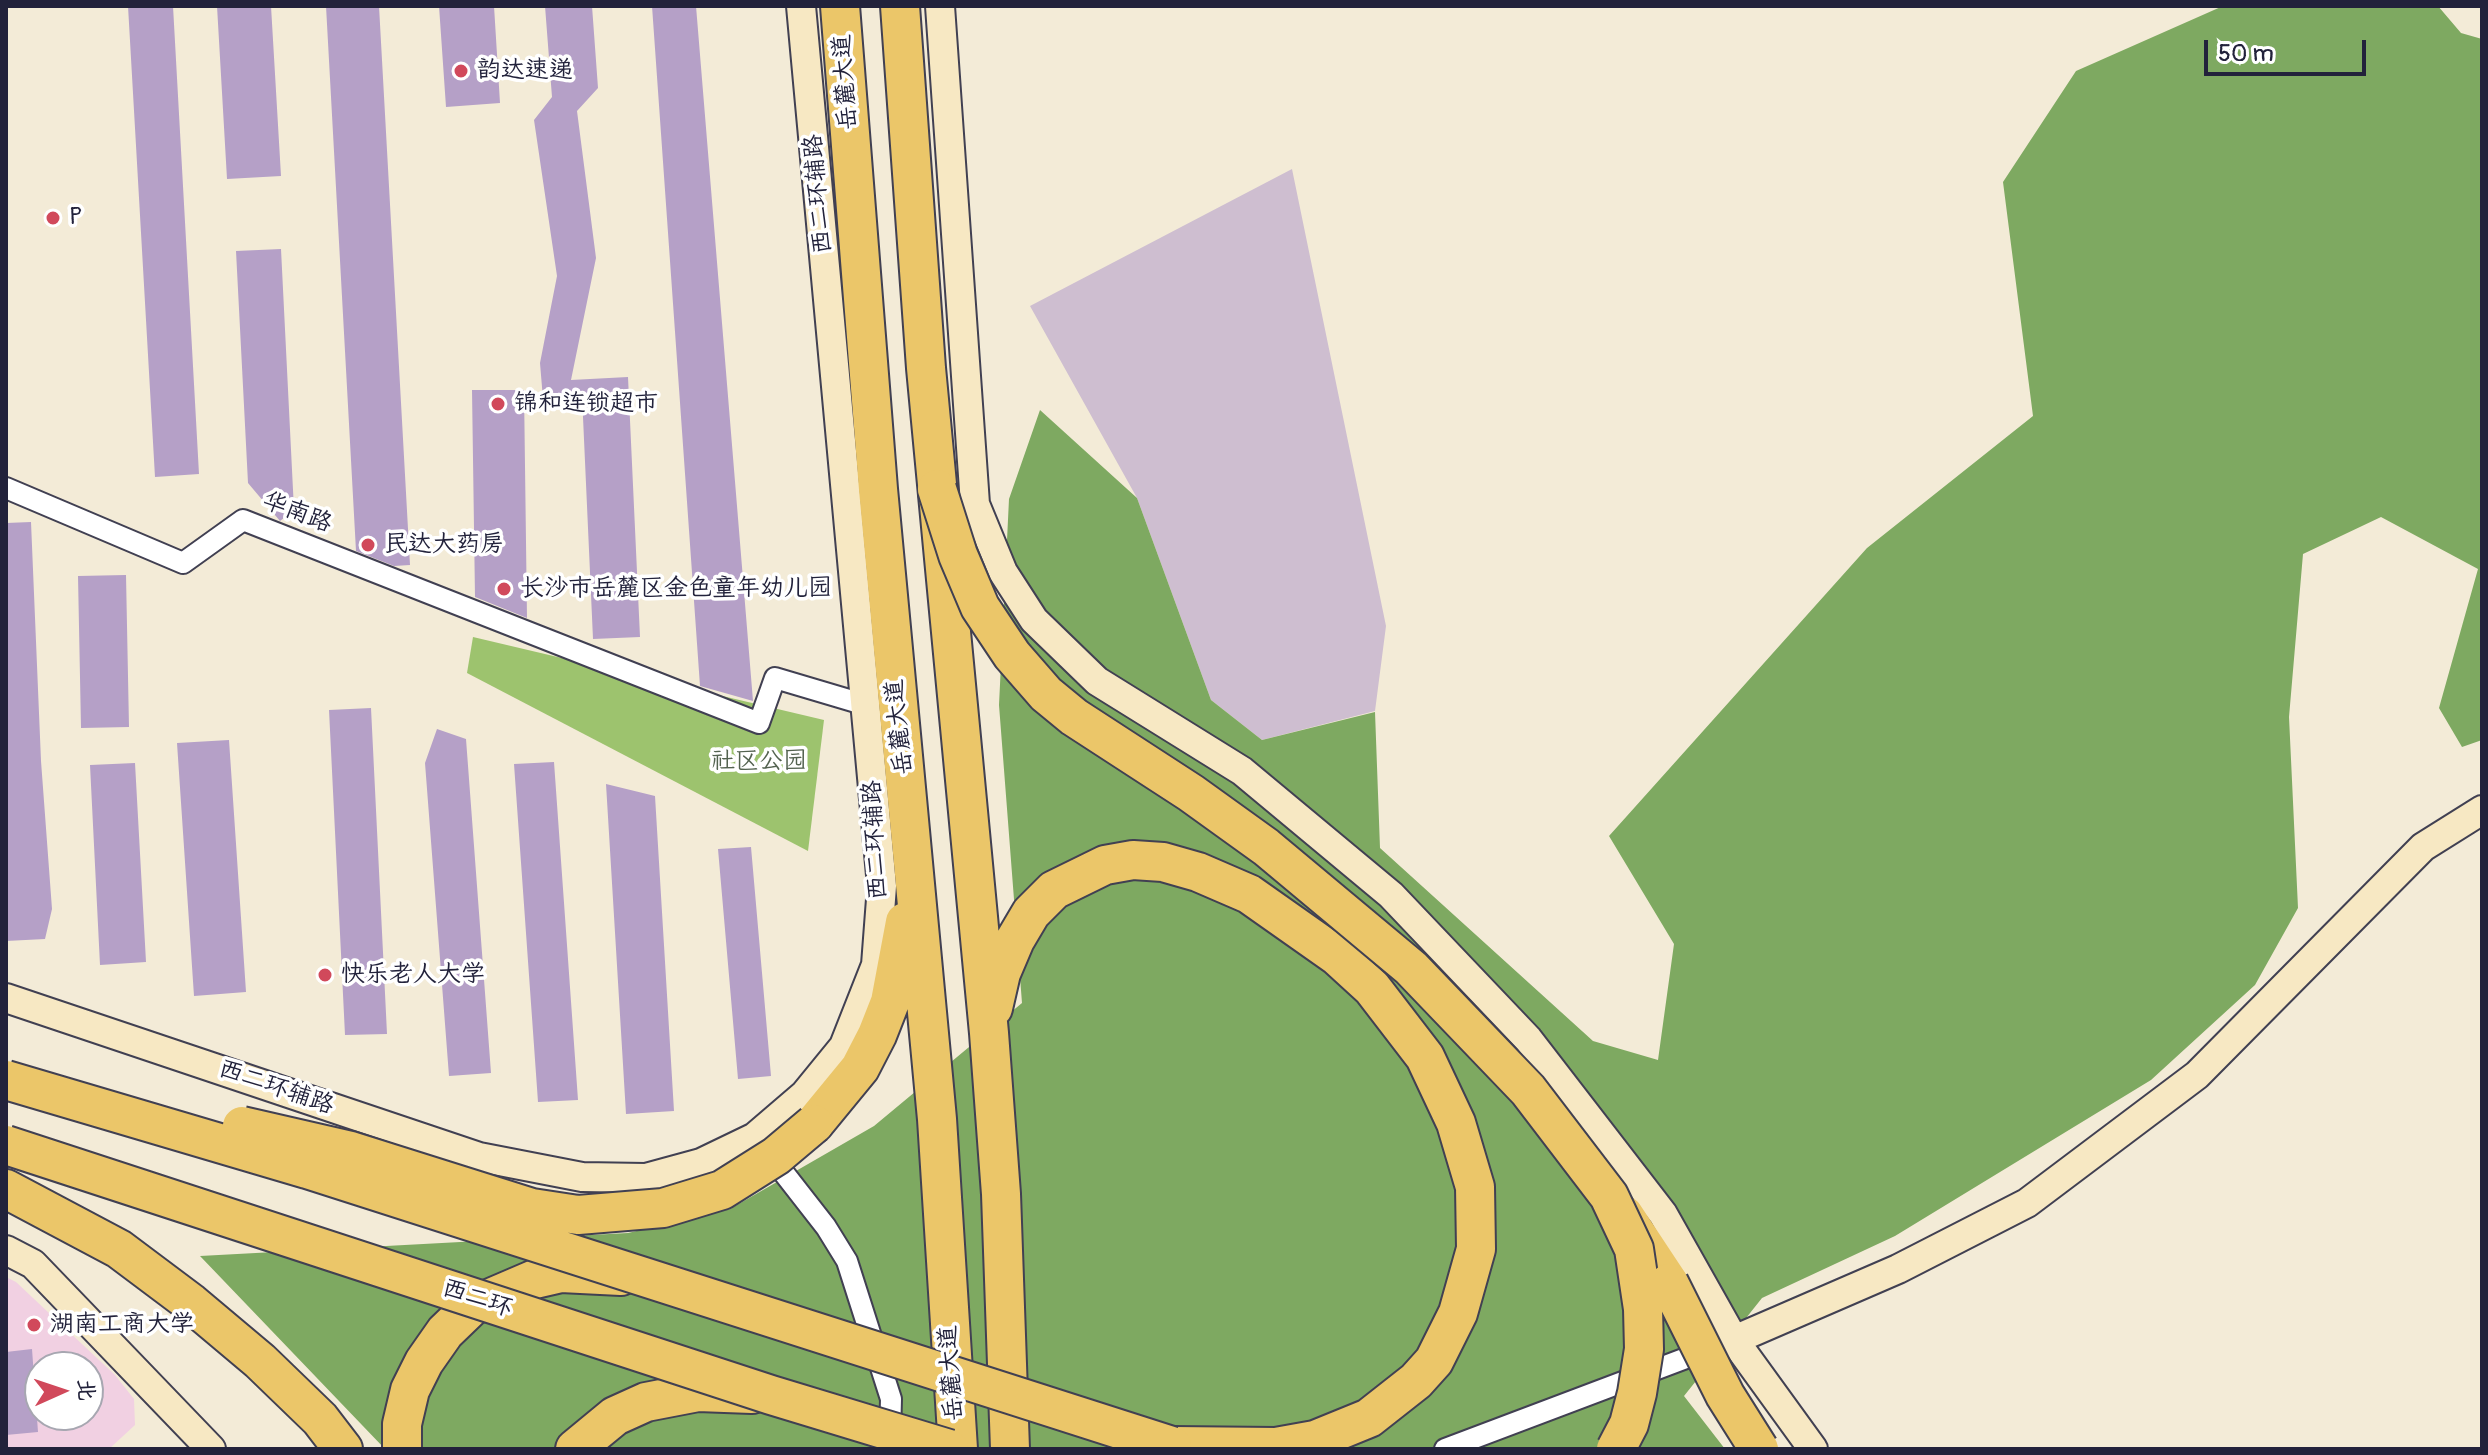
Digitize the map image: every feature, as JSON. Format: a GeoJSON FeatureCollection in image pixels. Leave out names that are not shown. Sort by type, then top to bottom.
{"type":"FeatureCollection","features":[{"type":"Feature","properties":{"kind":"highway"},"geometry":{"type":"LineString","coordinates":[[825,6],[848,109]]}},
{"type":"Feature","properties":{"kind":"highway","name":"岳麓大道"},"geometry":{"type":"LineString","coordinates":[[840,6],[879,504],[937,1119],[958,1449]]}},
{"type":"Feature","properties":{"kind":"highway"},"geometry":{"type":"LineString","coordinates":[[900,6],[937,489],[989,1033],[1001,1194],[1010,1449]]}},
{"type":"Feature","properties":{"kind":"highway"},"geometry":{"type":"LineString","coordinates":[[907,101],[914,6]]}},
{"type":"Feature","properties":{"kind":"highway"},"geometry":{"type":"LineString","coordinates":[[937,489],[958,555],[980,607],[1012,655],[1046,694],[1074,717],[1191,793],[1266,847],[1411,968],[1528,1090],[1653,1255],[1725,1395],[1759,1449]]}},
{"type":"Feature","properties":{"kind":"highway"},"geometry":{"type":"LineString","coordinates":[[6,1073],[351,1151],[532,1208],[578,1215],[663,1208],[722,1190],[776,1156],[814,1124],[860,1068],[890,1002],[906,921],[912,848]]}},
{"type":"Feature","properties":{"kind":"highway"},"geometry":{"type":"LineString","coordinates":[[6,1080],[307,1169],[1175,1448],[1276,1447],[1344,1431],[1381,1410],[1416,1381],[1434,1361],[1458,1313],[1476,1249],[1478,1215],[1468,1154],[1425,1057],[1372,988],[1337,956],[1249,894],[1198,872],[1163,862],[1133,860],[1080,875],[1042,901],[1015,940],[1001,973],[989,1033]]}},
{"type":"Feature","properties":{"kind":"highway","name":"西二环"},"geometry":{"type":"LineString","coordinates":[[6,1145],[771,1395],[949,1449]]}},
{"type":"Feature","properties":{"kind":"highway"},"geometry":{"type":"LineString","coordinates":[[6,1189],[119,1249],[191,1303],[260,1361],[320,1419],[343,1449]]}},
{"type":"Feature","properties":{"kind":"highway"},"geometry":{"type":"LineString","coordinates":[[1609,1196],[1634,1249],[1644,1349],[1629,1424],[1616,1449]]}},
{"type":"Feature","properties":{"kind":"highway"},"geometry":{"type":"LineString","coordinates":[[402,1449],[402,1424],[410,1390],[424,1362],[445,1332],[472,1306],[535,1279],[561,1273],[640,1278]]}},
{"type":"Feature","properties":{"kind":"highway"},"geometry":{"type":"LineString","coordinates":[[575,1449],[615,1416],[669,1395],[771,1395]]}},
{"type":"Feature","properties":{"kind":"street","name":"西二环辅路"},"geometry":{"type":"LineString","coordinates":[[6,998],[479,1157],[582,1177],[646,1178],[701,1163],[755,1137],[804,1095],[844,1046],[876,965],[882,886],[801,6]]}},
{"type":"Feature","properties":{"kind":"street"},"geometry":{"type":"LineString","coordinates":[[940,6],[975,504],[1003,572],[1034,620],[1097,681],[1242,771],[1391,895],[1528,1039],[1654,1201],[1734,1340],[1813,1449]]}},
{"type":"Feature","properties":{"kind":"street","name":"华南路"},"geometry":{"type":"LineString","coordinates":[[6,488],[183,563],[243,520],[759,723],[775,678],[866,705]]}},
{"type":"Feature","properties":{"kind":"street"},"geometry":{"type":"LineString","coordinates":[[1445,1449],[1734,1340],[1898,1269],[2027,1203],[2197,1075],[2423,847],[2482,810]]}},
{"type":"Feature","properties":{"kind":"street"},"geometry":{"type":"LineString","coordinates":[[755,1137],[826,1227],[847,1261],[891,1399],[889,1449]]}},
{"type":"Feature","properties":{"kind":"street"},"geometry":{"type":"LineString","coordinates":[[6,1250],[33,1264],[211,1449]]}},
{"type":"Feature","properties":{"kind":"shaded area"},"geometry":{"type":"Polygon","coordinates":[[[1292,169],[1386,626],[1375,711],[1262,740],[1211,700],[1137,498],[1030,306],[1292,169]]]}},
{"type":"Feature","properties":{"kind":"shaded area","name":"湖南工商大学"},"geometry":{"type":"Polygon","coordinates":[[[6,1277],[16,1282],[89,1351],[24,1351],[24,1431],[104,1431],[104,1365],[134,1399],[135,1425],[109,1449],[6,1449],[6,1277]]]}},
{"type":"Feature","properties":{"kind":"green space"},"geometry":{"type":"Polygon","coordinates":[[[2223,6],[2438,6],[2461,33],[2482,39],[2482,740],[2462,747],[2439,708],[2478,569],[2381,517],[2303,554],[2289,717],[2298,908],[2255,985],[2151,1080],[1895,1236],[1762,1298],[1684,1396],[1725,1449],[385,1449],[200,1256],[628,1233],[730,1209],[874,1126],[1022,1003],[999,705],[1009,499],[1040,410],[1137,498],[1211,700],[1262,740],[1375,712],[1380,848],[1593,1041],[1658,1060],[1674,944],[1609,836],[1867,548],[2033,416],[2003,182],[2076,71],[2223,6]]]}},
{"type":"Feature","properties":{"kind":"green space","name":"社区公园"},"geometry":{"type":"Polygon","coordinates":[[[473,637],[824,720],[808,851],[467,673],[473,637]]]}},
{"type":"Feature","properties":{"kind":"building"},"geometry":{"type":"Polygon","coordinates":[[[128,6],[173,6],[199,474],[155,477],[128,6]]]}},
{"type":"Feature","properties":{"kind":"building"},"geometry":{"type":"Polygon","coordinates":[[[217,6],[271,6],[281,176],[227,179],[217,6]]]}},
{"type":"Feature","properties":{"kind":"building"},"geometry":{"type":"Polygon","coordinates":[[[326,6],[379,6],[410,565],[394,566],[356,551],[326,6]]]}},
{"type":"Feature","properties":{"kind":"building"},"geometry":{"type":"Polygon","coordinates":[[[439,6],[494,6],[500,103],[446,107],[439,6]]]}},
{"type":"Feature","properties":{"kind":"building"},"geometry":{"type":"Polygon","coordinates":[[[545,6],[592,6],[598,88],[577,111],[596,258],[571,380],[628,377],[640,637],[593,639],[582,395],[543,399],[540,363],[557,276],[534,120],[552,97],[545,6]]]}},
{"type":"Feature","properties":{"kind":"building"},"geometry":{"type":"Polygon","coordinates":[[[652,6],[696,6],[753,701],[700,686],[652,6]]]}},
{"type":"Feature","properties":{"kind":"building"},"geometry":{"type":"Polygon","coordinates":[[[281,249],[294,510],[280,521],[248,483],[236,251],[281,249]]]}},
{"type":"Feature","properties":{"kind":"building"},"geometry":{"type":"Polygon","coordinates":[[[472,390],[524,390],[527,618],[475,597],[472,390]]]}},
{"type":"Feature","properties":{"kind":"building"},"geometry":{"type":"Polygon","coordinates":[[[31,522],[41,761],[52,909],[45,939],[6,941],[6,523],[31,522]]]}},
{"type":"Feature","properties":{"kind":"building"},"geometry":{"type":"Polygon","coordinates":[[[126,575],[129,727],[81,728],[78,576],[126,575]]]}},
{"type":"Feature","properties":{"kind":"building"},"geometry":{"type":"Polygon","coordinates":[[[371,708],[387,1034],[345,1035],[329,710],[371,708]]]}},
{"type":"Feature","properties":{"kind":"building"},"geometry":{"type":"Polygon","coordinates":[[[437,729],[466,739],[491,1073],[449,1076],[425,763],[437,729]]]}},
{"type":"Feature","properties":{"kind":"building"},"geometry":{"type":"Polygon","coordinates":[[[229,740],[246,992],[194,996],[177,743],[229,740]]]}},
{"type":"Feature","properties":{"kind":"building"},"geometry":{"type":"Polygon","coordinates":[[[554,762],[578,1100],[538,1102],[514,764],[554,762]]]}},
{"type":"Feature","properties":{"kind":"building"},"geometry":{"type":"Polygon","coordinates":[[[135,763],[146,962],[100,965],[90,765],[135,763]]]}},
{"type":"Feature","properties":{"kind":"building"},"geometry":{"type":"Polygon","coordinates":[[[606,784],[655,796],[674,1111],[626,1114],[606,784]]]}},
{"type":"Feature","properties":{"kind":"building"},"geometry":{"type":"Polygon","coordinates":[[[751,847],[771,1076],[738,1079],[718,849],[751,847]]]}},
{"type":"Feature","properties":{"kind":"building"},"geometry":{"type":"Polygon","coordinates":[[[32,1349],[24,1351],[24,1431],[38,1432],[6,1435],[6,1352],[32,1349]]]}},
{"type":"Feature","properties":{"kind":"place","name":"韵达速递"},"geometry":{"type":"Point","coordinates":[461,71]}},
{"type":"Feature","properties":{"kind":"place","name":"P"},"geometry":{"type":"Point","coordinates":[53,218]}},
{"type":"Feature","properties":{"kind":"place","name":"锦和连锁超市"},"geometry":{"type":"Point","coordinates":[498,404]}},
{"type":"Feature","properties":{"kind":"place","name":"民达大药房"},"geometry":{"type":"Point","coordinates":[368,545]}},
{"type":"Feature","properties":{"kind":"place","name":"长沙市岳麓区金色童年幼儿园"},"geometry":{"type":"Point","coordinates":[504,589]}},
{"type":"Feature","properties":{"kind":"place","name":"快乐老人大学"},"geometry":{"type":"Point","coordinates":[325,975]}},
{"type":"Feature","properties":{"kind":"place","name":"湖南工商大学"},"geometry":{"type":"Point","coordinates":[34,1325]}}]}
